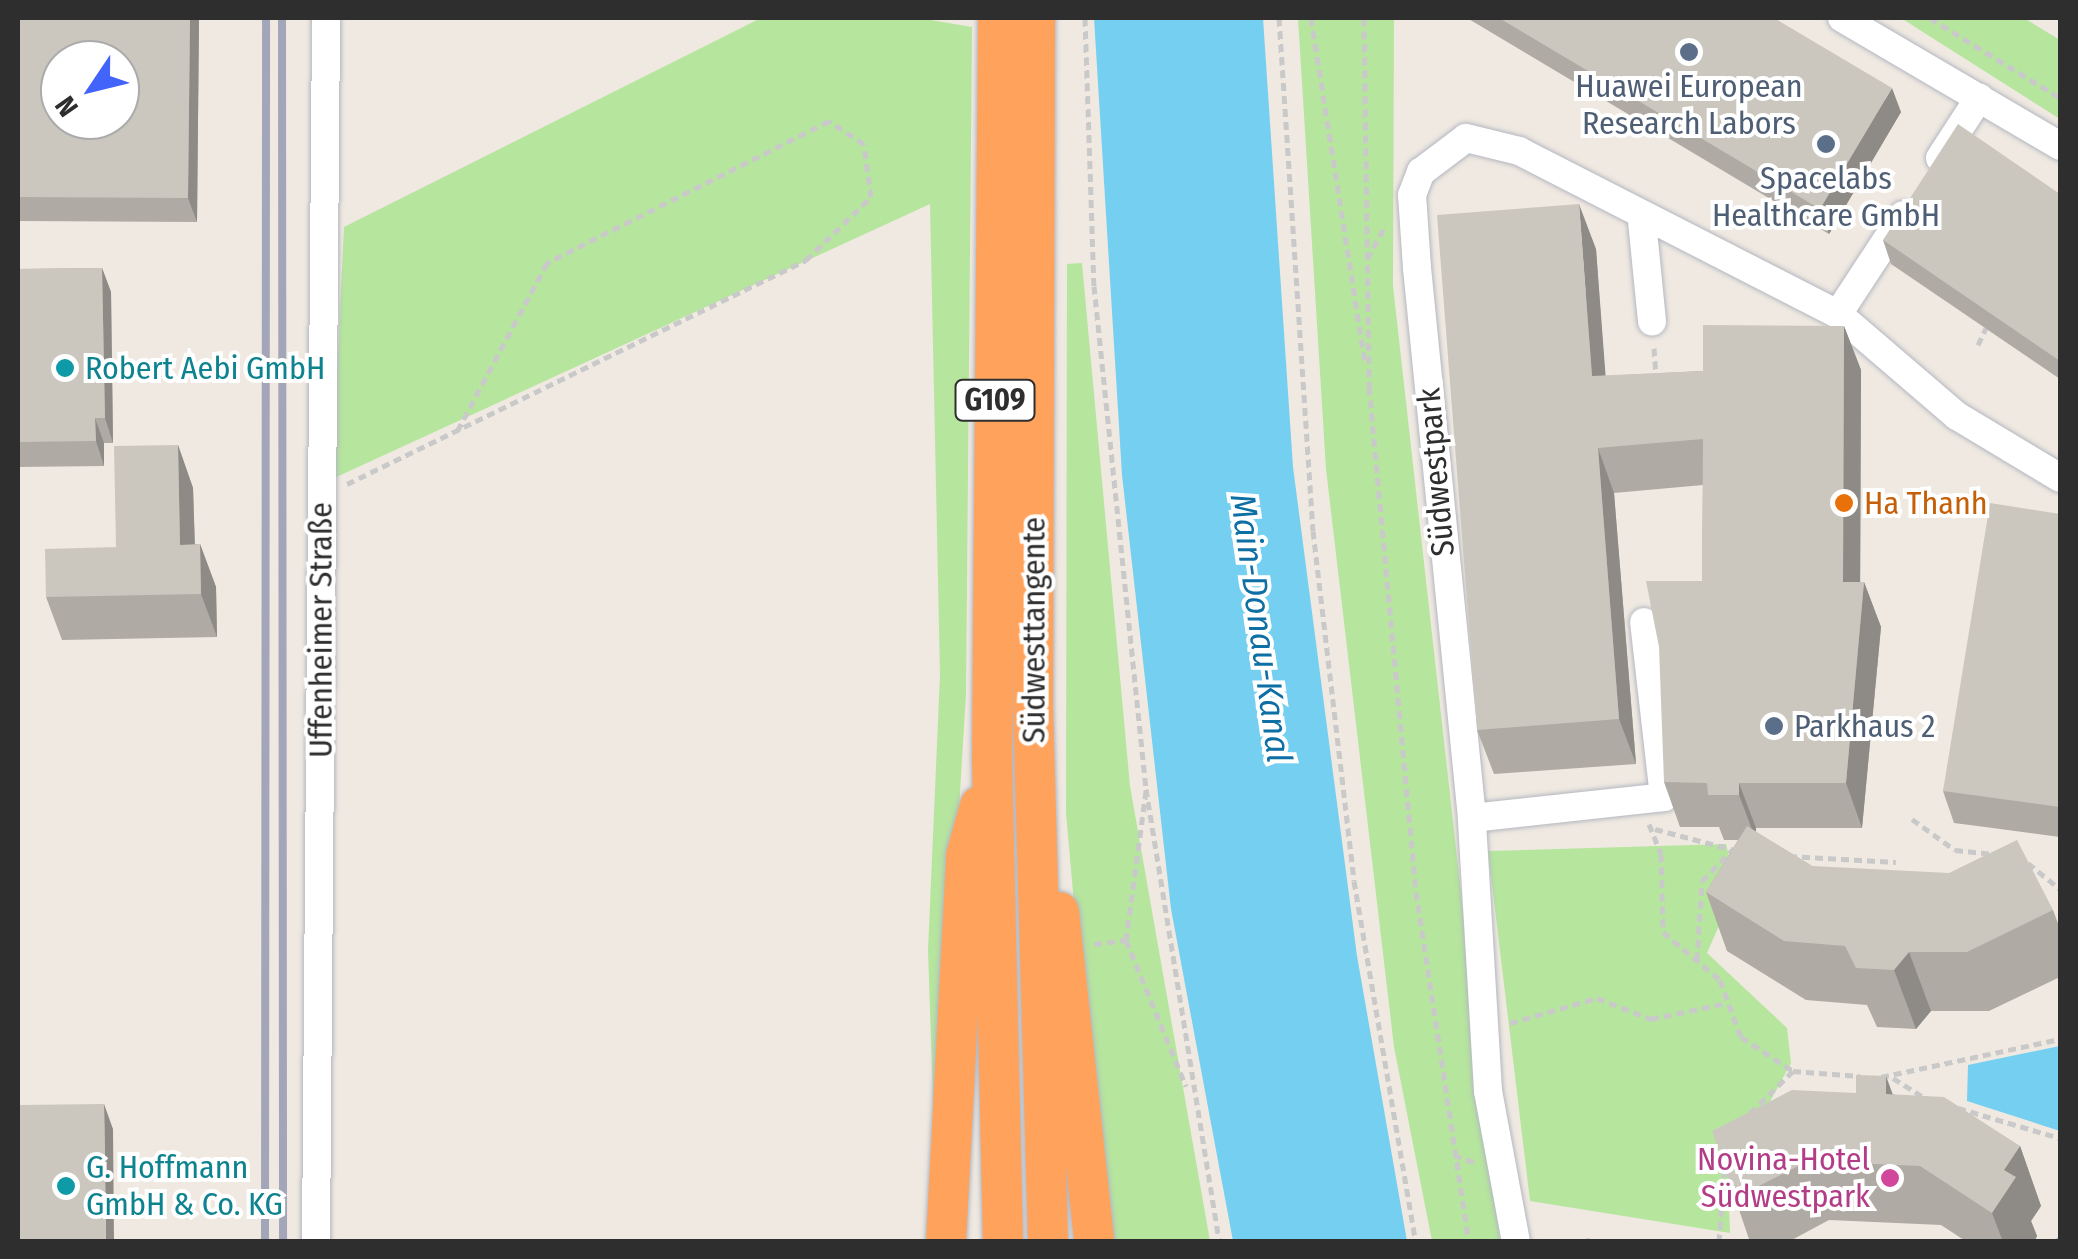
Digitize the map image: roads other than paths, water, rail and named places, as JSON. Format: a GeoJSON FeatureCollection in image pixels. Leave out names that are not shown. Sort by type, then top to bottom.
{"type":"FeatureCollection","features":[{"type":"Feature","properties":{"kind":"highway","name":"Südwesttangente"},"geometry":{"type":"LineString","coordinates":[[998,18],[992,758],[1004,1242]]}},
{"type":"Feature","properties":{"kind":"highway","name":"Südwesttangente"},"geometry":{"type":"LineString","coordinates":[[1035,18],[1033,708],[1048,1242]]}},
{"type":"Feature","properties":{"kind":"highway"},"geometry":{"type":"LineString","coordinates":[[1033,708],[1094,1242]]}},
{"type":"Feature","properties":{"kind":"highway"},"geometry":{"type":"LineString","coordinates":[[946,1242],[966,856],[992,758]]}},
{"type":"Feature","properties":{"kind":"street","name":"Uffenheimer Straße"},"geometry":{"type":"LineString","coordinates":[[316,1242],[326,18]]}},
{"type":"Feature","properties":{"kind":"street"},"geometry":{"type":"LineString","coordinates":[[1842,18],[2060,146]]}},
{"type":"Feature","properties":{"kind":"street"},"geometry":{"type":"LineString","coordinates":[[1838,314],[1979,98]]}},
{"type":"Feature","properties":{"kind":"street","name":"Südwestpark"},"geometry":{"type":"LineString","coordinates":[[1516,1242],[1485,1025],[1472,818],[1412,195],[1445,148],[1488,140],[1642,222],[1838,314],[1956,416],[2060,478]]}},
{"type":"Feature","properties":{"kind":"street"},"geometry":{"type":"LineString","coordinates":[[1642,222],[1652,322]]}},
{"type":"Feature","properties":{"kind":"street"},"geometry":{"type":"LineString","coordinates":[[1472,818],[1630,797],[1669,798],[1644,622]]}},
{"type":"Feature","properties":{"kind":"water","name":"Main-Donau-Kanal"},"geometry":{"type":"Polygon","coordinates":[[[1094,18],[1263,18],[1293,467],[1357,956],[1407,1241],[1233,1241],[1171,909],[1122,475],[1094,18]]]}},
{"type":"Feature","properties":{"kind":"water"},"geometry":{"type":"Polygon","coordinates":[[[2060,1046],[2060,1131],[1967,1101],[1968,1065],[2060,1046]]]}},
{"type":"Feature","properties":{"kind":"railway"},"geometry":{"type":"LineString","coordinates":[[265,1242],[266,18]]}},
{"type":"Feature","properties":{"kind":"railway"},"geometry":{"type":"LineString","coordinates":[[282,18],[283,1242]]}},
{"type":"Feature","properties":{"kind":"place","name":"Huawei European Research Labors"},"geometry":{"type":"Point","coordinates":[1689,52]}},
{"type":"Feature","properties":{"kind":"place","name":"Spacelabs Healthcare GmbH"},"geometry":{"type":"Point","coordinates":[1826,144]}},
{"type":"Feature","properties":{"kind":"place","name":"Robert Aebi GmbH"},"geometry":{"type":"Point","coordinates":[65,368]}},
{"type":"Feature","properties":{"kind":"place","name":"Ha Thanh"},"geometry":{"type":"Point","coordinates":[1844,503]}},
{"type":"Feature","properties":{"kind":"place","name":"Parkhaus 2"},"geometry":{"type":"Point","coordinates":[1774,726]}},
{"type":"Feature","properties":{"kind":"place","name":"Novina-Hotel Südwestpark"},"geometry":{"type":"Point","coordinates":[1890,1178]}},
{"type":"Feature","properties":{"kind":"place","name":"G. Hoffmann GmbH & Co. KG"},"geometry":{"type":"Point","coordinates":[66,1186]}}]}
